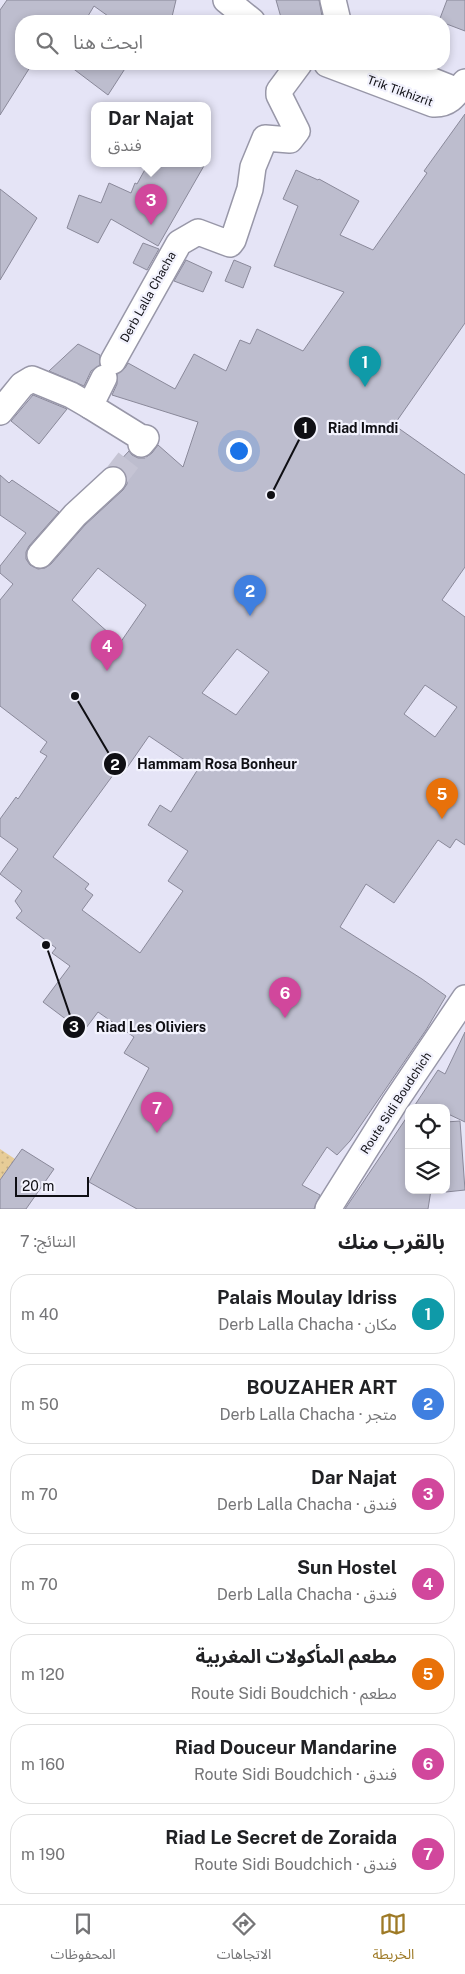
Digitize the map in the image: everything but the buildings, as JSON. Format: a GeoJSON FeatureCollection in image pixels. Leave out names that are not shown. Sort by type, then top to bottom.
{"type":"FeatureCollection","features":[{"type":"Feature","properties":{"kind":"street"},"geometry":{"type":"LineString","coordinates":[[226,0],[245,15]]}},
{"type":"Feature","properties":{"kind":"street"},"geometry":{"type":"LineString","coordinates":[[333,0],[337,15]]}},
{"type":"Feature","properties":{"kind":"street","name":"Derb Lalla Chacha"},"geometry":{"type":"LineString","coordinates":[[90,406],[178,243],[198,232],[230,244],[233,240],[250,189],[253,167],[265,138],[290,140],[297,131],[279,96],[279,92],[305,70]]}},
{"type":"Feature","properties":{"kind":"street","name":"Trik Tikhizrit"},"geometry":{"type":"LineString","coordinates":[[355,70],[433,104],[446,103],[453,99],[462,86]]}},
{"type":"Feature","properties":{"kind":"street"},"geometry":{"type":"LineString","coordinates":[[410,70],[462,86]]}},
{"type":"Feature","properties":{"kind":"street"},"geometry":{"type":"LineString","coordinates":[[0,412],[22,385],[32,379],[72,395],[146,438],[142,444]]}},
{"type":"Feature","properties":{"kind":"street"},"geometry":{"type":"LineString","coordinates":[[40,555],[75,515],[113,480]]}},
{"type":"Feature","properties":{"kind":"street","name":"Route Sidi Boudchich"},"geometry":{"type":"LineString","coordinates":[[328,1209],[395,1102],[465,998]]}},
{"type":"Feature","properties":{"kind":"shaded area"},"geometry":{"type":"Polygon","coordinates":[[[0,1149],[15,1159],[0,1180],[0,1149]]]}},
{"type":"Feature","properties":{"kind":"tunnel"},"geometry":{"type":"LineString","coordinates":[[113,480],[141,444]]}},
{"type":"Feature","properties":{"kind":"place","name":"Dar Najat"},"geometry":{"type":"Point","coordinates":[151,225]}},
{"type":"Feature","properties":{"kind":"place","name":"Palais Moulay Idriss"},"geometry":{"type":"Point","coordinates":[365,387]}},
{"type":"Feature","properties":{"kind":"place","name":"Riad Imndi"},"geometry":{"type":"Point","coordinates":[271,495]}},
{"type":"Feature","properties":{"kind":"place","name":"BOUZAHER ART"},"geometry":{"type":"Point","coordinates":[250,616]}},
{"type":"Feature","properties":{"kind":"place","name":"Sun Hostel"},"geometry":{"type":"Point","coordinates":[107,671]}},
{"type":"Feature","properties":{"kind":"place","name":"Hammam Rosa Bonheur"},"geometry":{"type":"Point","coordinates":[75,696]}},
{"type":"Feature","properties":{"kind":"place","name":"مطعم المأكولات المغربية"},"geometry":{"type":"Point","coordinates":[442,819]}},
{"type":"Feature","properties":{"kind":"place","name":"Riad Les Oliviers"},"geometry":{"type":"Point","coordinates":[46,945]}},
{"type":"Feature","properties":{"kind":"place","name":"Riad Douceur Mandarine"},"geometry":{"type":"Point","coordinates":[285,1018]}},
{"type":"Feature","properties":{"kind":"place","name":"Riad Le Secret de Zoraida"},"geometry":{"type":"Point","coordinates":[157,1133]}}]}
